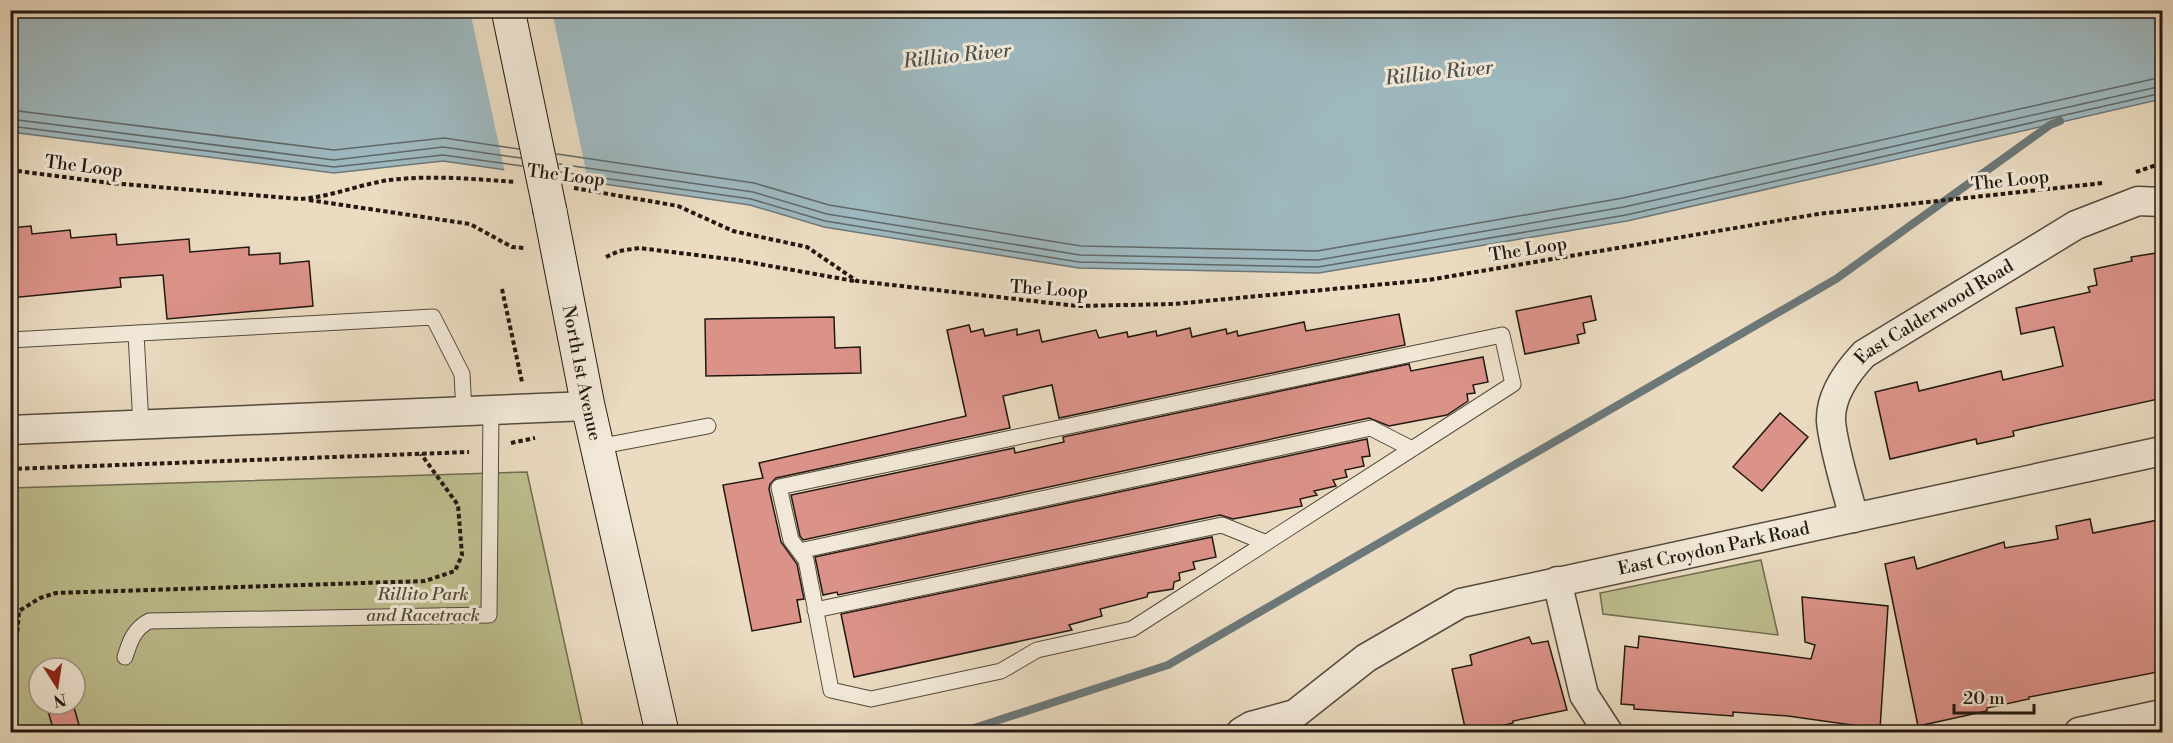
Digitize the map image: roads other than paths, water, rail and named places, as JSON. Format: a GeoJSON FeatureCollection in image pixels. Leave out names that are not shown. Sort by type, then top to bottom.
{"type":"FeatureCollection","features":[{"type":"Feature","properties":{"kind":"main road","name":"North 1st Avenue"},"geometry":{"type":"LineString","coordinates":[[508,10],[556,199],[588,406],[662,732]]}},
{"type":"Feature","properties":{"kind":"street","name":"East Calderwood Road"},"geometry":{"type":"LineString","coordinates":[[1854,518],[1831,420],[1837,395],[1849,370],[1864,354],[2076,225],[2138,201],[2163,202]]}},
{"type":"Feature","properties":{"kind":"street"},"geometry":{"type":"LineString","coordinates":[[10,430],[588,406]]}},
{"type":"Feature","properties":{"kind":"street","name":"East Croydon Park Road"},"geometry":{"type":"LineString","coordinates":[[1240,732],[1251,726],[1290,723],[1366,658],[1461,603],[2163,451]]}},
{"type":"Feature","properties":{"kind":"street"},"geometry":{"type":"LineString","coordinates":[[1557,581],[1584,695],[1608,732]]}},
{"type":"Feature","properties":{"kind":"street"},"geometry":{"type":"LineString","coordinates":[[2079,732],[2163,714]]}},
{"type":"Feature","properties":{"kind":"lane"},"geometry":{"type":"LineString","coordinates":[[10,340],[433,317],[462,374],[477,411],[489,615],[150,621],[138,626],[130,640],[125,657]]}},
{"type":"Feature","properties":{"kind":"lane"},"geometry":{"type":"LineString","coordinates":[[136,334],[141,425]]}},
{"type":"Feature","properties":{"kind":"lane"},"geometry":{"type":"LineString","coordinates":[[1502,335],[1513,384],[1412,449],[1264,542],[1132,629],[1037,650],[1001,671],[871,699],[831,690],[806,560],[790,540],[779,487],[1502,335]]}},
{"type":"Feature","properties":{"kind":"lane"},"geometry":{"type":"LineString","coordinates":[[597,447],[708,426]]}},
{"type":"Feature","properties":{"kind":"lane"},"geometry":{"type":"LineString","coordinates":[[799,551],[1371,428],[1412,449]]}},
{"type":"Feature","properties":{"kind":"lane"},"geometry":{"type":"LineString","coordinates":[[815,610],[1222,525],[1264,542]]}},
{"type":"Feature","properties":{"kind":"water","name":"Rillito River"},"geometry":{"type":"Polygon","coordinates":[[[11,11],[2162,11],[2162,99],[1627,221],[1319,273],[1079,268],[824,227],[750,205],[443,161],[334,173],[11,132],[11,11]]]}},
{"type":"Feature","properties":{"kind":"waterway"},"geometry":{"type":"LineString","coordinates":[[962,732],[1168,665],[1836,279],[2050,125],[2060,121]]}},
{"type":"Feature","properties":{"kind":"park label","name":"Rillito Park and Racetrack"},"geometry":{"type":"Point","coordinates":[423,604]}}]}
